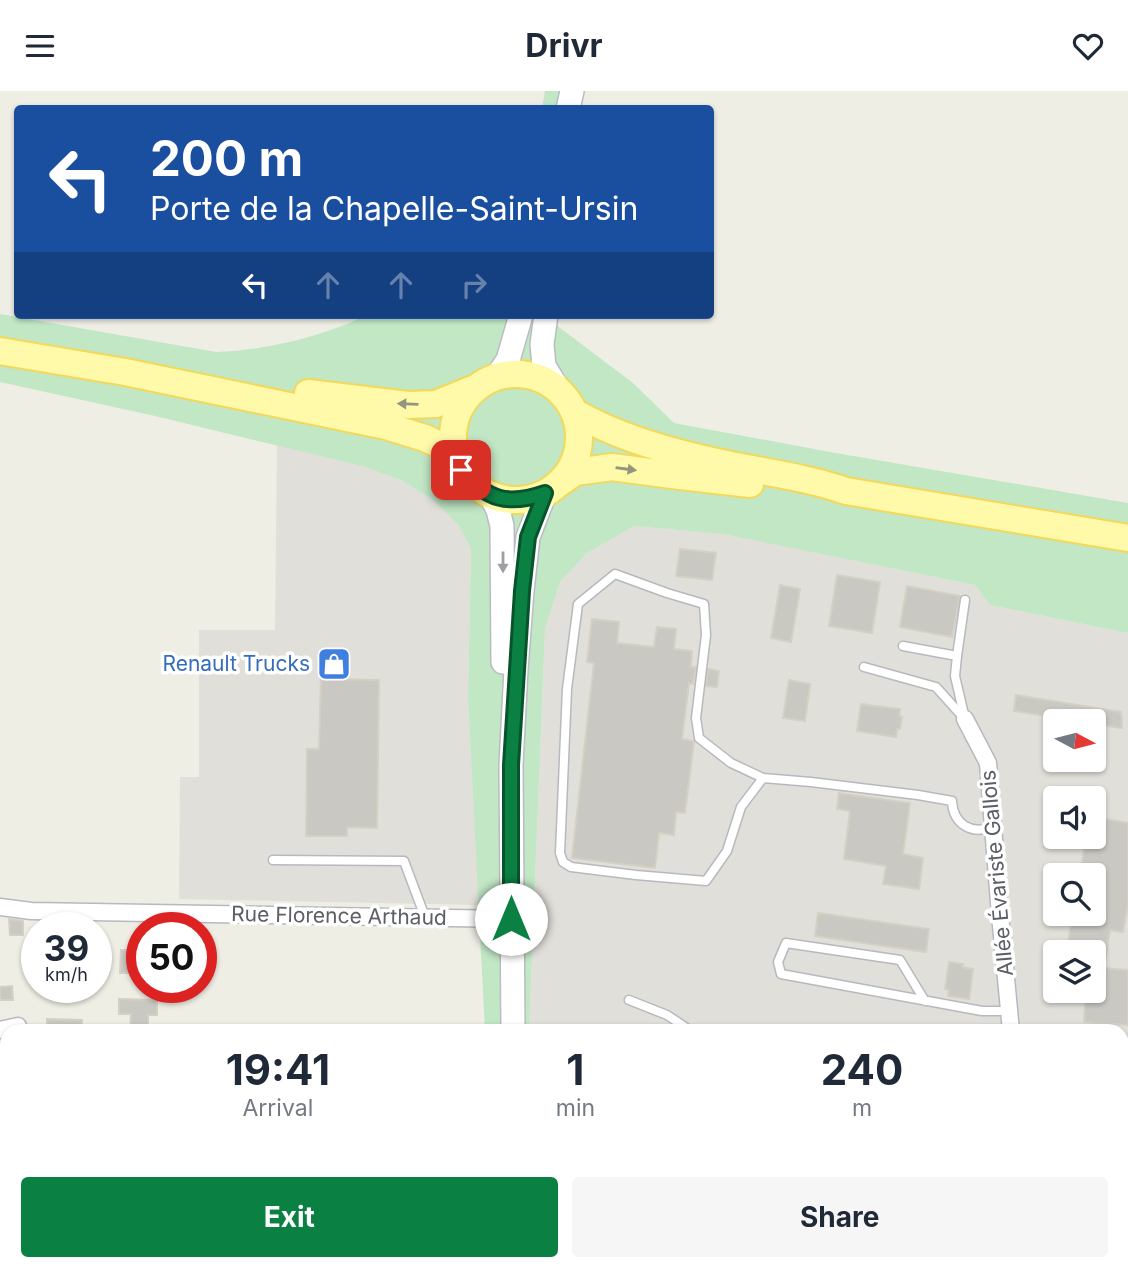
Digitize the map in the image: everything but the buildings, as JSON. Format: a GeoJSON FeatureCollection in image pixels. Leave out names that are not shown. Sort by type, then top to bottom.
{"type":"FeatureCollection","features":[{"type":"Feature","properties":{"kind":"main road"},"geometry":{"type":"LineString","coordinates":[[498,375],[508,360],[520,319]]}},
{"type":"Feature","properties":{"kind":"main road"},"geometry":{"type":"LineString","coordinates":[[503,1024],[511,765],[528,537],[553,487],[572,467],[578,449],[579,430],[574,412],[544,366],[542,344],[545,319]]}},
{"type":"Feature","properties":{"kind":"main road"},"geometry":{"type":"LineString","coordinates":[[0,351],[125,372],[386,426],[425,438],[454,452]]}},
{"type":"Feature","properties":{"kind":"main road"},"geometry":{"type":"LineString","coordinates":[[125,372],[408,405],[436,404],[498,375],[519,373],[540,378],[558,389]]}},
{"type":"Feature","properties":{"kind":"main road"},"geometry":{"type":"LineString","coordinates":[[473,389],[462,402],[455,418],[452,435],[454,452],[461,470],[474,485],[491,496],[509,501],[528,499],[575,472],[612,467],[820,491],[846,491],[1128,538]]}},
{"type":"Feature","properties":{"kind":"main road"},"geometry":{"type":"LineString","coordinates":[[574,412],[611,429],[676,451],[822,482],[846,491]]}},
{"type":"Feature","properties":{"kind":"main road"},"geometry":{"type":"LineString","coordinates":[[491,496],[502,526],[503,548],[507,919],[513,1024]]}},
{"type":"Feature","properties":{"kind":"street","name":"Allée Évariste Gallois"},"geometry":{"type":"LineString","coordinates":[[965,719],[988,763],[1011,1024]]}},
{"type":"Feature","properties":{"kind":"street","name":"Rue Florence Arthaud"},"geometry":{"type":"LineString","coordinates":[[0,907],[32,912],[507,919]]}},
{"type":"Feature","properties":{"kind":"lane"},"geometry":{"type":"LineString","coordinates":[[763,778],[741,807],[727,851],[706,881],[571,867],[563,862],[560,853],[567,689],[578,604],[615,574],[704,604],[706,635],[696,718],[699,738],[731,763],[763,778],[952,801],[954,814],[967,828],[981,830],[993,826]]}},
{"type":"Feature","properties":{"kind":"lane"},"geometry":{"type":"LineString","coordinates":[[965,600],[955,677],[965,719]]}},
{"type":"Feature","properties":{"kind":"lane"},"geometry":{"type":"LineString","coordinates":[[903,646],[957,656]]}},
{"type":"Feature","properties":{"kind":"lane"},"geometry":{"type":"LineString","coordinates":[[864,667],[936,687],[965,719]]}},
{"type":"Feature","properties":{"kind":"lane"},"geometry":{"type":"LineString","coordinates":[[273,860],[404,861],[425,917]]}},
{"type":"Feature","properties":{"kind":"lane"},"geometry":{"type":"LineString","coordinates":[[925,1001],[900,960],[786,943],[778,962],[781,974],[925,1001],[982,1011],[1010,1011]]}},
{"type":"Feature","properties":{"kind":"lane"},"geometry":{"type":"LineString","coordinates":[[629,1000],[667,1015],[680,1024]]}},
{"type":"Feature","properties":{"kind":"shaded area","name":"Renault Trucks"},"geometry":{"type":"Polygon","coordinates":[[[277,445],[362,466],[401,480],[432,499],[459,526],[471,549],[468,698],[479,905],[179,899],[180,777],[199,777],[199,630],[275,630],[277,445]]]}},
{"type":"Feature","properties":{"kind":"shaded area"},"geometry":{"type":"Polygon","coordinates":[[[634,526],[724,534],[975,585],[990,605],[1128,633],[1128,1024],[529,1024],[545,629],[560,582],[586,554],[634,526]]]}},
{"type":"Feature","properties":{"kind":"green space"},"geometry":{"type":"Polygon","coordinates":[[[545,91],[565,91],[562,105],[543,105],[545,91]]]}},
{"type":"Feature","properties":{"kind":"green space"},"geometry":{"type":"Polygon","coordinates":[[[0,314],[14,316],[14,319],[28,319],[216,352],[293,341],[357,319],[548,319],[633,383],[674,423],[1128,503],[1128,633],[990,605],[975,585],[723,534],[634,526],[586,554],[560,582],[545,629],[529,1024],[485,1024],[468,698],[471,549],[459,526],[432,499],[401,480],[362,466],[0,382],[0,314]]]}},
{"type":"Feature","properties":{"kind":"place","name":"Renault Trucks"},"geometry":{"type":"Point","coordinates":[334,664]}},
{"type":"Feature","properties":{"kind":"route"},"geometry":{"type":"LineString","coordinates":[[461,470],[474,485],[491,496],[509,501],[528,499],[545,493],[528,537],[522,591],[511,765],[511,919]]}}]}
